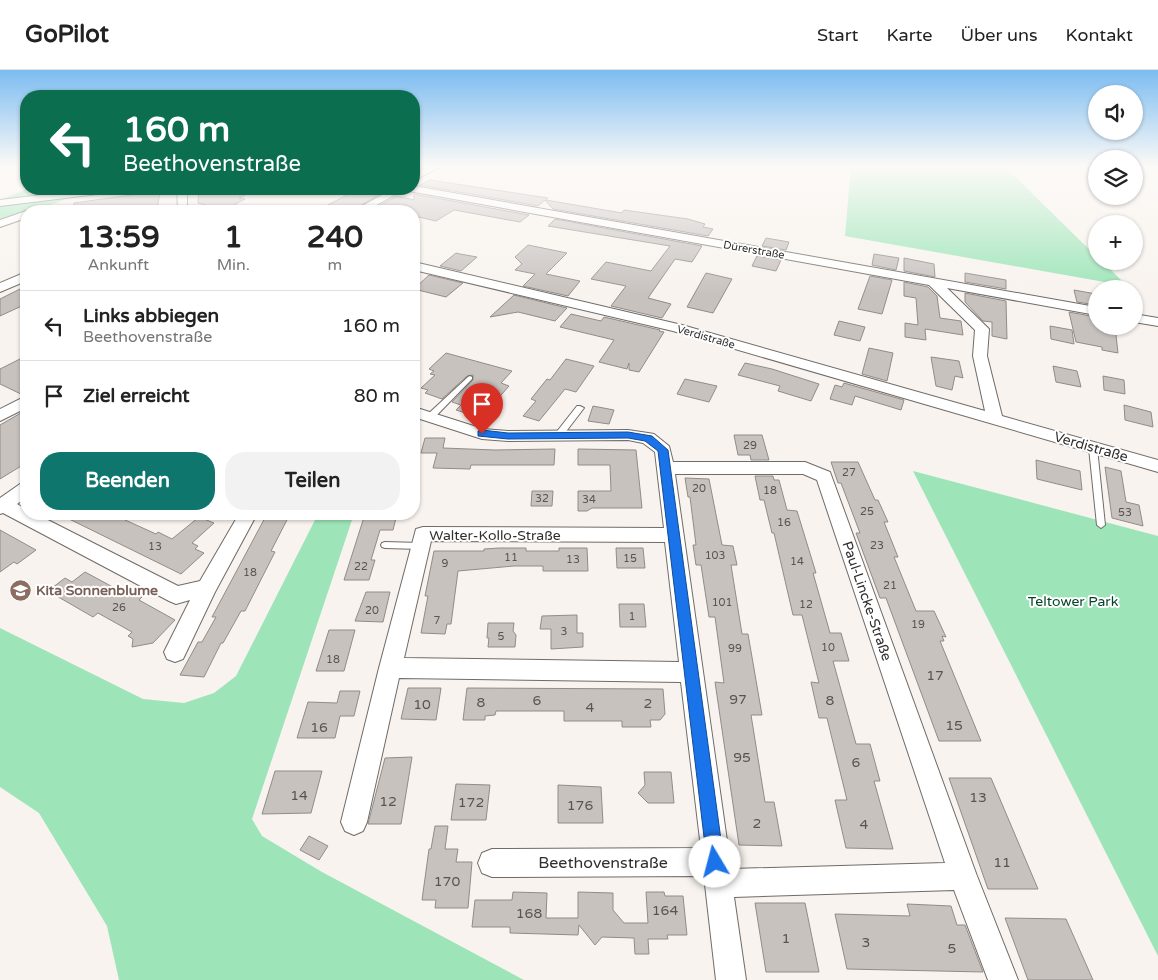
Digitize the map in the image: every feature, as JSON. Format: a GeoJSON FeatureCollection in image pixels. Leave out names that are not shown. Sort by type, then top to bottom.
{"type":"FeatureCollection","features":[{"type":"Feature","properties":{"kind":"street","name":"Dürerstraße"},"geometry":{"type":"LineString","coordinates":[[522,208],[1088,310]]}},
{"type":"Feature","properties":{"kind":"street"},"geometry":{"type":"LineString","coordinates":[[0,224],[20,216]]}},
{"type":"Feature","properties":{"kind":"street","name":"Verdistraße"},"geometry":{"type":"LineString","coordinates":[[420,267],[677,328],[1158,466]]}},
{"type":"Feature","properties":{"kind":"street"},"geometry":{"type":"LineString","coordinates":[[0,288],[20,279]]}},
{"type":"Feature","properties":{"kind":"street"},"geometry":{"type":"LineString","coordinates":[[933,282],[982,329],[980,356],[995,420]]}},
{"type":"Feature","properties":{"kind":"street"},"geometry":{"type":"LineString","coordinates":[[1143,320],[1157,322],[1158,339]]}},
{"type":"Feature","properties":{"kind":"street"},"geometry":{"type":"LineString","coordinates":[[0,416],[20,404]]}},
{"type":"Feature","properties":{"kind":"street"},"geometry":{"type":"LineString","coordinates":[[422,414],[482,434],[508,436],[628,435],[648,438],[663,450],[731,980]]}},
{"type":"Feature","properties":{"kind":"street","name":"Paul-Lincke-Straße"},"geometry":{"type":"LineString","coordinates":[[666,468],[805,468],[824,476],[963,876],[1003,980]]}},
{"type":"Feature","properties":{"kind":"street"},"geometry":{"type":"LineString","coordinates":[[20,493],[1,506],[20,516]]}},
{"type":"Feature","properties":{"kind":"street"},"geometry":{"type":"LineString","coordinates":[[28,520],[176,596],[206,588]]}},
{"type":"Feature","properties":{"kind":"street"},"geometry":{"type":"LineString","coordinates":[[175,652],[206,588],[245,520]]}},
{"type":"Feature","properties":{"kind":"street","name":"Walter-Kollo-Straße"},"geometry":{"type":"LineString","coordinates":[[354,822],[423,534],[674,535]]}},
{"type":"Feature","properties":{"kind":"street"},"geometry":{"type":"LineString","coordinates":[[390,668],[690,672]]}},
{"type":"Feature","properties":{"kind":"street","name":"Beethovenstraße"},"geometry":{"type":"LineString","coordinates":[[492,863],[717,873]]}},
{"type":"Feature","properties":{"kind":"street"},"geometry":{"type":"LineString","coordinates":[[717,873],[963,876]]}},
{"type":"Feature","properties":{"kind":"lane"},"geometry":{"type":"LineString","coordinates":[[422,414],[470,378]]}},
{"type":"Feature","properties":{"kind":"lane"},"geometry":{"type":"LineString","coordinates":[[558,436],[580,408]]}},
{"type":"Feature","properties":{"kind":"lane"},"geometry":{"type":"LineString","coordinates":[[1093,448],[1101,525]]}},
{"type":"Feature","properties":{"kind":"lane"},"geometry":{"type":"LineString","coordinates":[[385,545],[420,546]]}},
{"type":"Feature","properties":{"kind":"green space"},"geometry":{"type":"Polygon","coordinates":[[[0,208],[20,208],[20,216],[0,224],[0,208]]]}},
{"type":"Feature","properties":{"kind":"green space"},"geometry":{"type":"Polygon","coordinates":[[[847,208],[1047,208],[1088,248],[1088,270],[1111,270],[1121,280],[1093,280],[845,236],[847,208]]]}},
{"type":"Feature","properties":{"kind":"green space","name":"Teltower Park"},"geometry":{"type":"Polygon","coordinates":[[[913,471],[1158,536],[1158,956],[913,471]]]}},
{"type":"Feature","properties":{"kind":"green space"},"geometry":{"type":"Polygon","coordinates":[[[315,520],[352,520],[252,819],[262,836],[322,872],[524,980],[119,980],[107,926],[39,813],[0,787],[0,628],[143,699],[184,703],[214,693],[236,676],[315,520]]]}},
{"type":"Feature","properties":{"kind":"building"},"geometry":{"type":"Polygon","coordinates":[[[420,208],[493,208],[529,215],[520,222],[454,210],[436,221],[420,217],[420,208]]]}},
{"type":"Feature","properties":{"kind":"building"},"geometry":{"type":"Polygon","coordinates":[[[595,208],[622,213],[624,210],[688,219],[705,224],[703,227],[713,229],[708,236],[553,209],[595,208]]]}},
{"type":"Feature","properties":{"kind":"building"},"geometry":{"type":"Polygon","coordinates":[[[555,219],[702,246],[692,262],[675,259],[648,298],[671,304],[662,318],[611,306],[626,286],[591,279],[606,262],[651,271],[670,246],[548,226],[555,219]]]}},
{"type":"Feature","properties":{"kind":"building"},"geometry":{"type":"Polygon","coordinates":[[[766,238],[789,242],[786,250],[762,246],[766,238]]]}},
{"type":"Feature","properties":{"kind":"building"},"geometry":{"type":"Polygon","coordinates":[[[528,245],[567,253],[546,274],[580,281],[568,296],[523,286],[535,274],[515,270],[522,264],[515,257],[528,245]]]}},
{"type":"Feature","properties":{"kind":"building"},"geometry":{"type":"Polygon","coordinates":[[[456,253],[477,257],[461,271],[440,266],[456,253]]]}},
{"type":"Feature","properties":{"kind":"building"},"geometry":{"type":"Polygon","coordinates":[[[874,254],[899,258],[896,270],[872,265],[874,254]]]}},
{"type":"Feature","properties":{"kind":"building"},"geometry":{"type":"Polygon","coordinates":[[[757,256],[781,260],[776,271],[752,266],[757,256]]]}},
{"type":"Feature","properties":{"kind":"building"},"geometry":{"type":"Polygon","coordinates":[[[904,258],[934,264],[935,277],[904,271],[904,258]]]}},
{"type":"Feature","properties":{"kind":"building"},"geometry":{"type":"Polygon","coordinates":[[[706,273],[732,279],[713,313],[687,307],[706,273]]]}},
{"type":"Feature","properties":{"kind":"building"},"geometry":{"type":"Polygon","coordinates":[[[965,273],[1006,280],[1006,289],[965,282],[965,273]]]}},
{"type":"Feature","properties":{"kind":"building"},"geometry":{"type":"Polygon","coordinates":[[[429,275],[463,283],[446,297],[420,290],[420,283],[429,275]]]}},
{"type":"Feature","properties":{"kind":"building"},"geometry":{"type":"Polygon","coordinates":[[[870,276],[892,280],[882,314],[858,309],[870,276]]]}},
{"type":"Feature","properties":{"kind":"building"},"geometry":{"type":"Polygon","coordinates":[[[904,282],[928,287],[937,296],[940,318],[961,321],[963,335],[925,329],[926,340],[905,337],[905,323],[918,325],[916,298],[904,296],[904,282]]]}},
{"type":"Feature","properties":{"kind":"building"},"geometry":{"type":"Polygon","coordinates":[[[20,289],[20,307],[0,316],[0,299],[20,289]]]}},
{"type":"Feature","properties":{"kind":"building"},"geometry":{"type":"Polygon","coordinates":[[[1074,290],[1088,293],[1088,304],[1077,302],[1074,290]]]}},
{"type":"Feature","properties":{"kind":"building"},"geometry":{"type":"Polygon","coordinates":[[[965,293],[1006,301],[1007,339],[992,336],[992,322],[983,321],[965,302],[965,293]]]}},
{"type":"Feature","properties":{"kind":"building"},"geometry":{"type":"Polygon","coordinates":[[[514,295],[567,308],[555,321],[518,312],[490,317],[514,295]]]}},
{"type":"Feature","properties":{"kind":"building"},"geometry":{"type":"Polygon","coordinates":[[[1069,312],[1088,316],[1088,335],[1116,335],[1118,353],[1102,350],[1102,347],[1076,342],[1069,312]]]}},
{"type":"Feature","properties":{"kind":"building"},"geometry":{"type":"Polygon","coordinates":[[[571,314],[601,321],[604,317],[664,332],[639,372],[629,370],[629,363],[627,369],[599,362],[614,340],[560,327],[571,314]]]}},
{"type":"Feature","properties":{"kind":"building"},"geometry":{"type":"Polygon","coordinates":[[[839,321],[865,327],[860,341],[834,335],[839,321]]]}},
{"type":"Feature","properties":{"kind":"building"},"geometry":{"type":"Polygon","coordinates":[[[1050,326],[1072,330],[1074,344],[1051,339],[1050,326]]]}},
{"type":"Feature","properties":{"kind":"building"},"geometry":{"type":"Polygon","coordinates":[[[869,348],[893,353],[887,381],[862,374],[869,348]]]}},
{"type":"Feature","properties":{"kind":"building"},"geometry":{"type":"Polygon","coordinates":[[[446,353],[512,371],[501,383],[509,386],[481,418],[456,410],[461,405],[452,402],[473,380],[473,375],[467,376],[442,399],[425,393],[428,390],[421,388],[435,375],[430,374],[434,371],[429,369],[446,353]]]}},
{"type":"Feature","properties":{"kind":"building"},"geometry":{"type":"Polygon","coordinates":[[[931,357],[959,361],[963,378],[955,376],[952,390],[936,386],[931,357]]]}},
{"type":"Feature","properties":{"kind":"building"},"geometry":{"type":"Polygon","coordinates":[[[20,359],[20,394],[0,384],[0,369],[20,359]]]}},
{"type":"Feature","properties":{"kind":"building"},"geometry":{"type":"Polygon","coordinates":[[[566,359],[594,366],[576,392],[565,389],[539,421],[523,416],[536,401],[531,399],[547,379],[550,380],[566,359]]]}},
{"type":"Feature","properties":{"kind":"building"},"geometry":{"type":"Polygon","coordinates":[[[745,363],[772,369],[819,384],[811,401],[778,391],[780,386],[738,375],[745,363]]]}},
{"type":"Feature","properties":{"kind":"building"},"geometry":{"type":"Polygon","coordinates":[[[1053,366],[1077,371],[1081,387],[1056,382],[1053,366]]]}},
{"type":"Feature","properties":{"kind":"building"},"geometry":{"type":"Polygon","coordinates":[[[1103,376],[1124,380],[1125,394],[1104,390],[1103,376]]]}},
{"type":"Feature","properties":{"kind":"building"},"geometry":{"type":"Polygon","coordinates":[[[685,379],[717,386],[709,402],[677,394],[685,379]]]}},
{"type":"Feature","properties":{"kind":"building"},"geometry":{"type":"Polygon","coordinates":[[[844,383],[904,400],[901,410],[855,396],[852,405],[830,399],[835,385],[842,387],[844,383]]]}},
{"type":"Feature","properties":{"kind":"building"},"geometry":{"type":"Polygon","coordinates":[[[1124,405],[1151,412],[1153,427],[1125,420],[1124,405]]]}},
{"type":"Feature","properties":{"kind":"building"},"geometry":{"type":"Polygon","coordinates":[[[593,406],[614,410],[609,424],[588,421],[593,406]]]}},
{"type":"Feature","properties":{"kind":"building"},"geometry":{"type":"Polygon","coordinates":[[[20,413],[20,467],[0,479],[0,425],[20,413]]]}},
{"type":"Feature","properties":{"kind":"building"},"geometry":{"type":"Polygon","coordinates":[[[734,435],[762,435],[769,460],[751,460],[750,455],[738,455],[734,435]]]}},
{"type":"Feature","properties":{"kind":"building"},"geometry":{"type":"Polygon","coordinates":[[[425,438],[445,438],[443,448],[495,450],[555,449],[554,465],[471,465],[470,469],[433,468],[437,453],[421,453],[425,438]]]}},
{"type":"Feature","properties":{"kind":"building"},"geometry":{"type":"Polygon","coordinates":[[[578,449],[636,450],[642,508],[592,508],[587,511],[578,511],[578,491],[611,491],[610,465],[578,465],[578,449]]]}},
{"type":"Feature","properties":{"kind":"building"},"geometry":{"type":"Polygon","coordinates":[[[1036,460],[1080,471],[1082,490],[1037,479],[1036,460]]]}},
{"type":"Feature","properties":{"kind":"building"},"geometry":{"type":"Polygon","coordinates":[[[831,462],[858,462],[875,500],[878,500],[888,522],[884,522],[898,557],[894,557],[916,611],[934,611],[946,637],[942,636],[944,641],[940,641],[981,741],[939,741],[886,598],[880,598],[856,533],[860,533],[831,462]]]}},
{"type":"Feature","properties":{"kind":"building"},"geometry":{"type":"Polygon","coordinates":[[[1105,467],[1121,471],[1126,502],[1139,505],[1143,526],[1112,518],[1105,467]]]}},
{"type":"Feature","properties":{"kind":"building"},"geometry":{"type":"Polygon","coordinates":[[[755,476],[773,476],[774,480],[779,480],[787,510],[797,511],[816,573],[813,573],[830,633],[841,633],[849,661],[833,661],[856,744],[870,744],[880,781],[874,781],[893,849],[846,848],[835,800],[847,800],[827,718],[819,718],[811,682],[819,683],[802,615],[793,615],[774,533],[772,533],[764,500],[760,500],[755,476]]]}},
{"type":"Feature","properties":{"kind":"building"},"geometry":{"type":"Polygon","coordinates":[[[685,478],[709,479],[722,545],[733,546],[737,565],[731,565],[742,634],[748,634],[762,715],[751,715],[765,802],[774,802],[782,846],[739,845],[715,682],[724,683],[715,617],[709,617],[701,565],[696,565],[693,545],[696,545],[690,497],[688,497],[685,478]]]}},
{"type":"Feature","properties":{"kind":"building"},"geometry":{"type":"Polygon","coordinates":[[[532,491],[553,491],[552,506],[531,506],[532,491]]]}},
{"type":"Feature","properties":{"kind":"building"},"geometry":{"type":"Polygon","coordinates":[[[71,520],[125,520],[172,539],[195,520],[206,520],[214,523],[192,543],[198,546],[195,549],[204,553],[181,574],[71,520]]]}},
{"type":"Feature","properties":{"kind":"building"},"geometry":{"type":"Polygon","coordinates":[[[264,520],[287,520],[271,551],[275,552],[245,611],[241,611],[223,643],[221,643],[204,677],[180,675],[198,642],[202,642],[216,617],[212,617],[264,520]]]}},
{"type":"Feature","properties":{"kind":"building"},"geometry":{"type":"Polygon","coordinates":[[[363,520],[396,520],[393,530],[380,530],[371,560],[375,560],[369,580],[344,580],[363,520]]]}},
{"type":"Feature","properties":{"kind":"building"},"geometry":{"type":"Polygon","coordinates":[[[0,530],[36,550],[17,564],[14,562],[0,572],[0,530]]]}},
{"type":"Feature","properties":{"kind":"building"},"geometry":{"type":"Polygon","coordinates":[[[526,548],[526,551],[559,551],[559,548],[587,548],[588,571],[543,571],[543,566],[514,566],[458,571],[451,624],[447,624],[445,634],[421,633],[428,596],[425,596],[434,551],[484,551],[484,549],[526,548]]]}},
{"type":"Feature","properties":{"kind":"building"},"geometry":{"type":"Polygon","coordinates":[[[616,548],[643,548],[645,568],[617,568],[616,548]]]}},
{"type":"Feature","properties":{"kind":"building"},"geometry":{"type":"Polygon","coordinates":[[[85,572],[122,592],[126,589],[142,597],[139,600],[175,620],[153,643],[132,647],[133,639],[128,636],[132,632],[98,613],[93,617],[48,591],[65,578],[72,582],[85,572]]]}},
{"type":"Feature","properties":{"kind":"building"},"geometry":{"type":"Polygon","coordinates":[[[366,592],[390,592],[383,622],[355,621],[366,592]]]}},
{"type":"Feature","properties":{"kind":"building"},"geometry":{"type":"Polygon","coordinates":[[[619,604],[644,604],[646,627],[620,627],[619,604]]]}},
{"type":"Feature","properties":{"kind":"building"},"geometry":{"type":"Polygon","coordinates":[[[577,615],[577,633],[583,633],[583,647],[551,649],[551,629],[540,629],[542,616],[577,615]]]}},
{"type":"Feature","properties":{"kind":"building"},"geometry":{"type":"Polygon","coordinates":[[[488,623],[514,623],[515,647],[488,647],[488,623]]]}},
{"type":"Feature","properties":{"kind":"building"},"geometry":{"type":"Polygon","coordinates":[[[329,630],[355,630],[344,671],[316,671],[329,630]]]}},
{"type":"Feature","properties":{"kind":"building"},"geometry":{"type":"Polygon","coordinates":[[[408,688],[441,688],[436,720],[401,719],[408,688]]]}},
{"type":"Feature","properties":{"kind":"building"},"geometry":{"type":"Polygon","coordinates":[[[467,688],[663,689],[665,714],[660,720],[650,720],[651,727],[622,727],[622,721],[564,721],[564,711],[496,711],[495,715],[485,716],[485,720],[463,720],[467,688]]]}},
{"type":"Feature","properties":{"kind":"building"},"geometry":{"type":"Polygon","coordinates":[[[340,691],[360,691],[354,716],[340,716],[335,738],[297,738],[308,702],[337,703],[340,691]]]}},
{"type":"Feature","properties":{"kind":"building"},"geometry":{"type":"Polygon","coordinates":[[[412,757],[401,824],[368,824],[385,758],[412,757]]]}},
{"type":"Feature","properties":{"kind":"building"},"geometry":{"type":"Polygon","coordinates":[[[275,771],[322,771],[311,813],[262,814],[275,771]]]}},
{"type":"Feature","properties":{"kind":"building"},"geometry":{"type":"Polygon","coordinates":[[[644,772],[671,772],[674,803],[648,803],[638,793],[645,785],[644,772]]]}},
{"type":"Feature","properties":{"kind":"building"},"geometry":{"type":"Polygon","coordinates":[[[949,778],[991,778],[1038,889],[988,889],[949,778]]]}},
{"type":"Feature","properties":{"kind":"building"},"geometry":{"type":"Polygon","coordinates":[[[456,784],[490,785],[486,820],[451,820],[456,784]]]}},
{"type":"Feature","properties":{"kind":"building"},"geometry":{"type":"Polygon","coordinates":[[[558,785],[601,787],[603,823],[558,823],[558,785]]]}},
{"type":"Feature","properties":{"kind":"building"},"geometry":{"type":"Polygon","coordinates":[[[435,826],[448,826],[445,849],[458,849],[456,862],[472,862],[468,908],[435,908],[436,900],[422,900],[429,849],[431,849],[435,826]]]}},
{"type":"Feature","properties":{"kind":"building"},"geometry":{"type":"Polygon","coordinates":[[[309,836],[328,846],[319,860],[300,850],[309,836]]]}},
{"type":"Feature","properties":{"kind":"building"},"geometry":{"type":"Polygon","coordinates":[[[513,892],[547,893],[546,918],[578,918],[578,892],[613,893],[613,910],[624,923],[648,923],[646,892],[664,892],[665,896],[683,896],[687,935],[667,935],[668,939],[648,939],[649,954],[635,954],[634,938],[602,937],[595,945],[579,925],[578,935],[510,933],[510,927],[472,927],[475,900],[512,900],[513,892]]]}},
{"type":"Feature","properties":{"kind":"building"},"geometry":{"type":"Polygon","coordinates":[[[755,903],[805,903],[819,972],[766,972],[755,903]]]}},
{"type":"Feature","properties":{"kind":"building"},"geometry":{"type":"Polygon","coordinates":[[[907,904],[951,906],[957,925],[965,925],[983,972],[847,969],[835,914],[910,916],[907,904]]]}},
{"type":"Feature","properties":{"kind":"building"},"geometry":{"type":"Polygon","coordinates":[[[1005,918],[1066,919],[1093,980],[1028,980],[1005,918]]]}},
{"type":"Feature","properties":{"kind":"place","name":"Kita Sonnenblume"},"geometry":{"type":"Point","coordinates":[20,590]}},
{"type":"Feature","properties":{"kind":"route"},"geometry":{"type":"LineString","coordinates":[[482,434],[508,436],[628,435],[648,438],[663,450],[715,862]]}}]}
